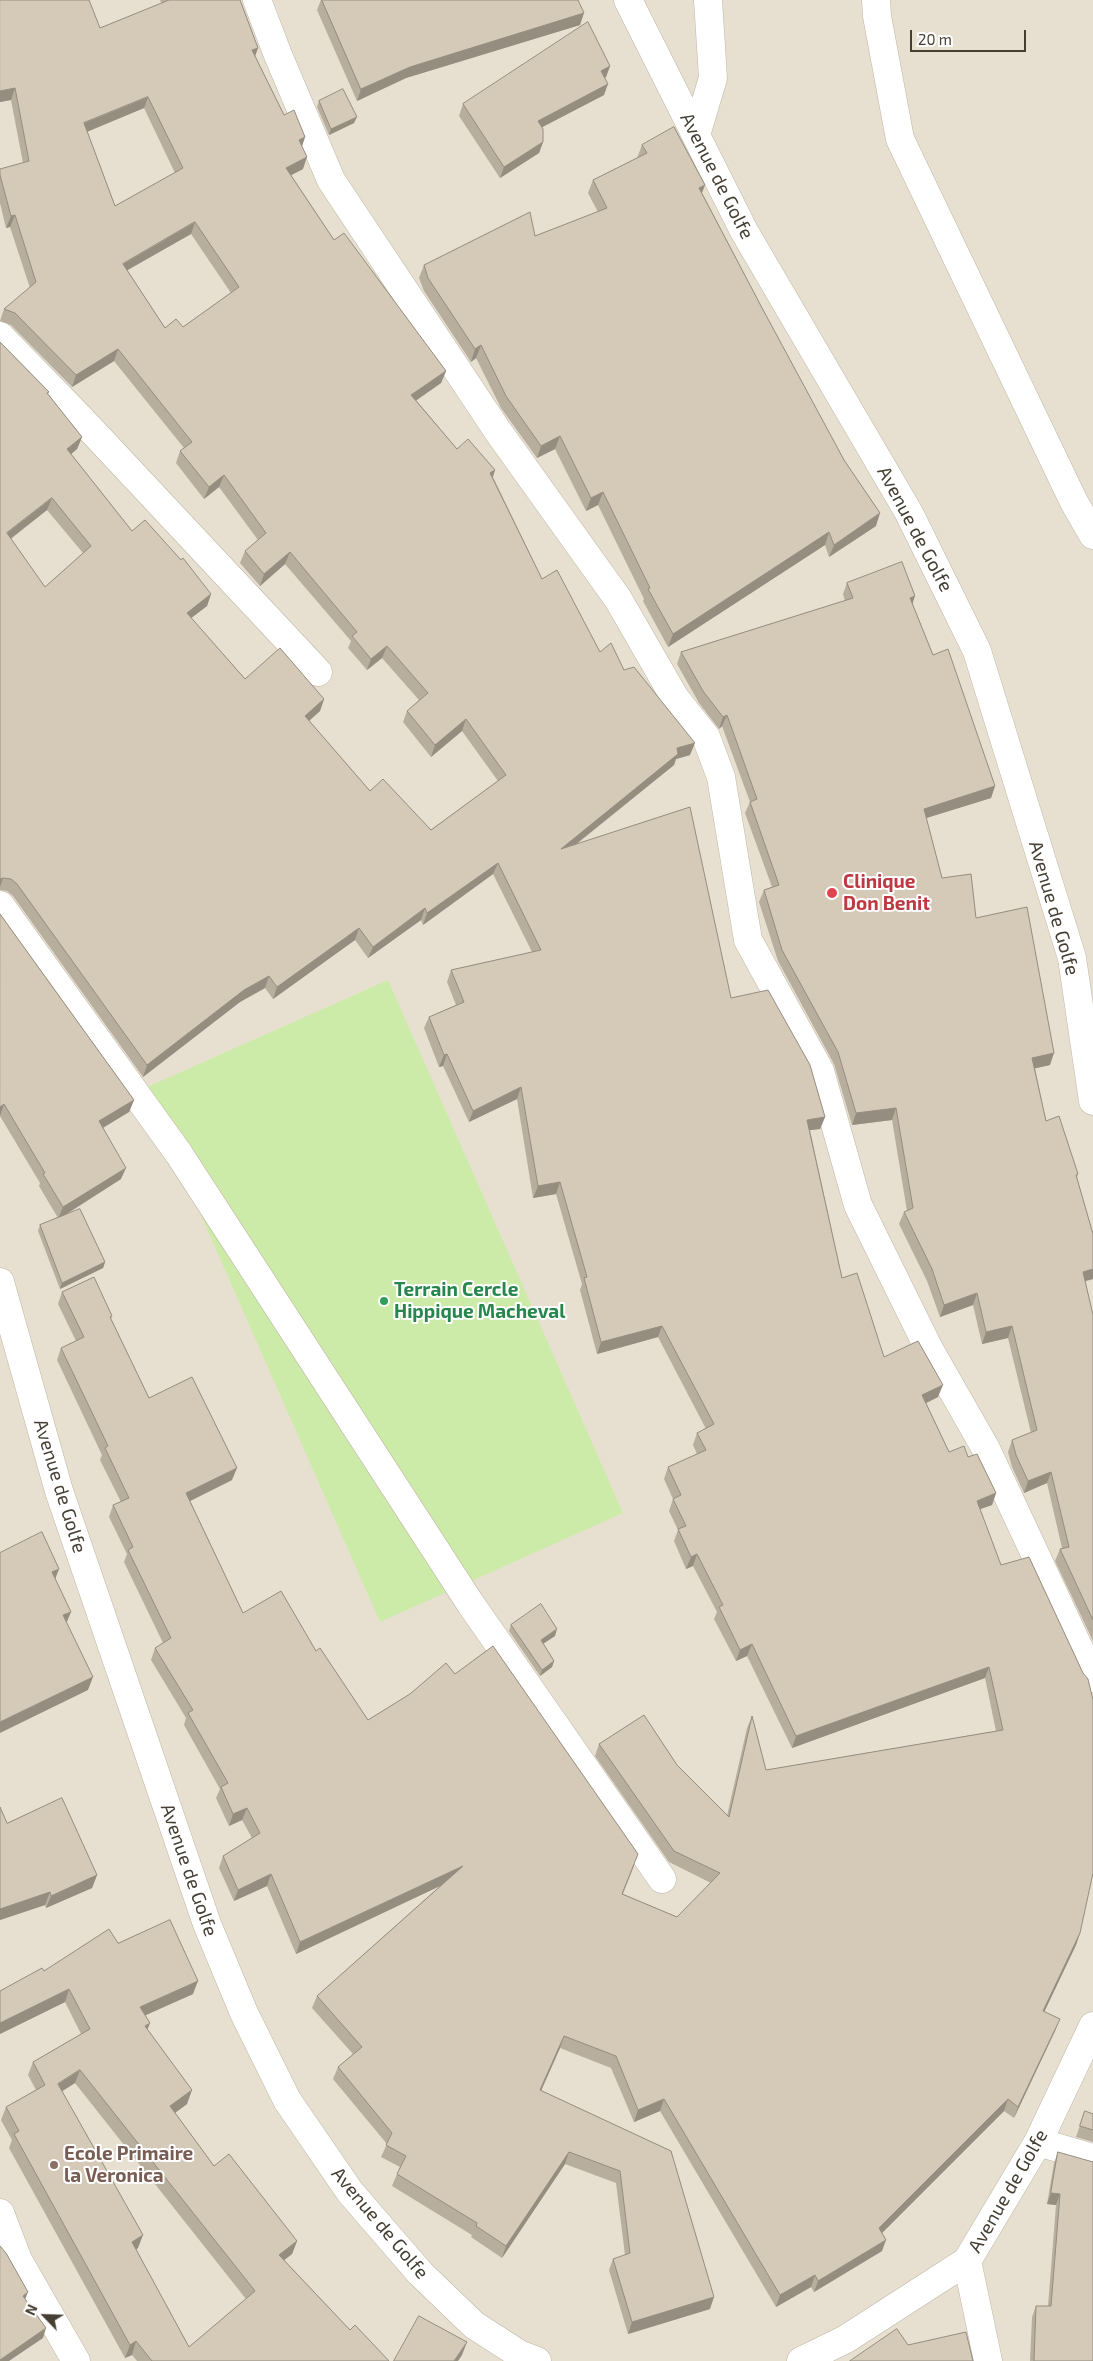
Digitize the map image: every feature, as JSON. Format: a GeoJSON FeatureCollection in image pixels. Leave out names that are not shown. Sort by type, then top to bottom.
{"type":"FeatureCollection","features":[{"type":"Feature","properties":{"kind":"street"},"geometry":{"type":"LineString","coordinates":[[257,0],[278,56],[331,180],[497,430],[618,599],[675,698],[706,737],[721,777],[748,940],[820,1071],[858,1205],[929,1349],[986,1449],[1093,1678]]}},
{"type":"Feature","properties":{"kind":"street","name":"Avenue de Golfe"},"geometry":{"type":"LineString","coordinates":[[628,0],[744,231],[909,513],[977,651],[1072,958],[1093,1101]]}},
{"type":"Feature","properties":{"kind":"street"},"geometry":{"type":"LineString","coordinates":[[696,135],[713,78],[708,0]]}},
{"type":"Feature","properties":{"kind":"street"},"geometry":{"type":"LineString","coordinates":[[876,0],[877,16],[900,139],[1074,502],[1093,535]]}},
{"type":"Feature","properties":{"kind":"street"},"geometry":{"type":"LineString","coordinates":[[0,336],[82,419],[318,672]]}},
{"type":"Feature","properties":{"kind":"street"},"geometry":{"type":"LineString","coordinates":[[0,905],[179,1154],[470,1603],[662,1880]]}},
{"type":"Feature","properties":{"kind":"street","name":"Avenue de Golfe"},"geometry":{"type":"LineString","coordinates":[[0,1282],[59,1491],[207,1924],[244,2013],[287,2100],[350,2192],[420,2273],[474,2325],[519,2354],[537,2361]]}},
{"type":"Feature","properties":{"kind":"street","name":"Avenue de Golfe"},"geometry":{"type":"LineString","coordinates":[[801,2361],[846,2339],[967,2261],[1038,2142],[1093,2026]]}},
{"type":"Feature","properties":{"kind":"street"},"geometry":{"type":"LineString","coordinates":[[1038,2142],[1093,2158]]}},
{"type":"Feature","properties":{"kind":"street"},"geometry":{"type":"LineString","coordinates":[[0,2213],[18,2260],[76,2361]]}},
{"type":"Feature","properties":{"kind":"street"},"geometry":{"type":"LineString","coordinates":[[967,2261],[988,2361]]}},
{"type":"Feature","properties":{"kind":"shaded area"},"geometry":{"type":"Polygon","coordinates":[[[0,0],[1093,0],[1093,2361],[0,2361],[0,0]]]}},
{"type":"Feature","properties":{"kind":"green space","name":"Terrain Cercle Hippique Macheval"},"geometry":{"type":"Polygon","coordinates":[[[388,980],[623,1513],[380,1622],[145,1088],[388,980]]]}},
{"type":"Feature","properties":{"kind":"building"},"geometry":{"type":"Polygon","coordinates":[[[0,0],[89,0],[100,28],[169,0],[240,0],[258,48],[252,50],[284,115],[294,110],[305,137],[299,140],[307,157],[286,168],[334,240],[344,233],[446,371],[411,395],[457,449],[468,439],[495,470],[490,473],[542,579],[557,570],[600,652],[611,643],[624,670],[634,667],[695,743],[677,748],[678,754],[561,849],[690,807],[731,998],[768,990],[810,1065],[825,1117],[807,1120],[842,1278],[857,1273],[884,1357],[918,1341],[943,1385],[922,1395],[949,1452],[964,1446],[968,1457],[977,1454],[996,1493],[977,1501],[1001,1565],[1029,1557],[1083,1673],[1088,1679],[1093,1700],[1093,1873],[1080,1933],[1043,2011],[1060,2019],[1018,2107],[1008,2099],[879,2228],[886,2240],[818,2281],[815,2275],[780,2295],[664,2099],[638,2110],[616,2056],[564,2036],[540,2090],[671,2151],[714,2297],[632,2322],[613,2259],[630,2253],[620,2171],[569,2152],[506,2246],[476,2226],[477,2223],[397,2174],[406,2156],[386,2145],[392,2133],[338,2067],[362,2047],[317,1996],[463,1866],[300,1942],[271,1874],[238,1890],[223,1856],[260,1833],[247,1808],[233,1814],[221,1787],[228,1783],[188,1713],[193,1710],[155,1648],[171,1638],[128,1550],[133,1547],[113,1505],[129,1498],[105,1448],[108,1446],[61,1348],[84,1337],[62,1292],[94,1277],[112,1316],[110,1317],[149,1398],[192,1377],[237,1468],[186,1493],[243,1613],[281,1591],[316,1651],[320,1648],[368,1720],[410,1694],[446,1663],[455,1674],[493,1646],[638,1854],[622,1894],[677,1917],[720,1873],[674,1851],[599,1744],[644,1715],[677,1765],[729,1817],[752,1716],[766,1770],[1003,1730],[989,1667],[796,1736],[752,1644],[740,1650],[719,1607],[723,1605],[697,1554],[691,1557],[678,1529],[686,1526],[673,1499],[681,1495],[668,1467],[706,1450],[697,1433],[714,1424],[662,1326],[601,1342],[584,1278],[587,1277],[560,1182],[538,1186],[521,1087],[473,1111],[447,1054],[444,1055],[429,1017],[464,1002],[451,970],[541,950],[498,863],[427,913],[425,908],[373,947],[359,928],[277,987],[269,976],[244,990],[147,1065],[17,884],[11,879],[0,879],[0,342],[49,392],[47,393],[82,437],[67,449],[132,531],[145,520],[181,560],[183,558],[211,594],[187,613],[245,679],[280,648],[324,699],[305,716],[370,791],[383,779],[431,830],[506,775],[466,719],[435,745],[407,711],[428,693],[387,646],[371,659],[352,636],[357,632],[290,552],[264,574],[245,551],[266,533],[224,475],[209,487],[180,451],[192,442],[118,349],[76,375],[15,313],[4,309],[36,282],[15,215],[11,216],[0,175],[0,169],[29,161],[15,88],[0,91],[0,0]],[[148,97],[84,123],[115,206],[183,168],[148,97]],[[195,222],[123,264],[165,328],[176,319],[183,327],[239,287],[195,222]],[[52,498],[7,533],[45,587],[91,546],[52,498]]]}},
{"type":"Feature","properties":{"kind":"building"},"geometry":{"type":"Polygon","coordinates":[[[322,0],[578,0],[584,13],[410,67],[361,89],[322,0]]]}},
{"type":"Feature","properties":{"kind":"building"},"geometry":{"type":"Polygon","coordinates":[[[588,22],[610,66],[601,71],[608,84],[538,121],[543,129],[543,142],[504,167],[463,104],[588,22]]]}},
{"type":"Feature","properties":{"kind":"building"},"geometry":{"type":"Polygon","coordinates":[[[343,89],[357,117],[331,129],[319,101],[343,89]]]}},
{"type":"Feature","properties":{"kind":"building"},"geometry":{"type":"Polygon","coordinates":[[[674,127],[705,185],[699,188],[761,306],[844,460],[880,513],[834,545],[829,532],[673,634],[648,589],[650,588],[603,492],[591,498],[560,436],[541,446],[506,396],[481,345],[475,349],[428,278],[424,265],[530,212],[535,236],[607,208],[593,180],[647,153],[642,145],[674,127]]]}},
{"type":"Feature","properties":{"kind":"building"},"geometry":{"type":"Polygon","coordinates":[[[902,562],[915,596],[910,598],[933,655],[948,649],[995,786],[924,809],[942,878],[971,874],[976,918],[1027,907],[1054,1053],[1032,1058],[1046,1121],[1059,1116],[1078,1174],[1076,1175],[1093,1234],[1093,1269],[1083,1272],[1093,1315],[1093,1620],[1060,1549],[1069,1547],[1051,1472],[1028,1481],[1016,1455],[1012,1440],[1037,1430],[1012,1326],[986,1332],[977,1293],[944,1305],[932,1269],[904,1212],[913,1208],[896,1108],[856,1113],[838,1052],[782,950],[764,890],[779,885],[750,802],[757,799],[727,715],[723,717],[703,691],[681,652],[853,598],[847,583],[902,562]]]}},
{"type":"Feature","properties":{"kind":"building"},"geometry":{"type":"Polygon","coordinates":[[[0,914],[134,1100],[99,1121],[126,1168],[63,1207],[4,1104],[0,1107],[0,914]]]}},
{"type":"Feature","properties":{"kind":"building"},"geometry":{"type":"Polygon","coordinates":[[[80,1209],[105,1262],[62,1283],[40,1225],[80,1209]]]}},
{"type":"Feature","properties":{"kind":"building"},"geometry":{"type":"Polygon","coordinates":[[[42,1532],[59,1569],[52,1572],[71,1612],[63,1615],[93,1677],[0,1722],[0,1553],[42,1532]]]}},
{"type":"Feature","properties":{"kind":"building"},"geometry":{"type":"Polygon","coordinates":[[[541,1604],[557,1629],[541,1640],[554,1661],[542,1670],[511,1625],[541,1604]]]}},
{"type":"Feature","properties":{"kind":"building"},"geometry":{"type":"Polygon","coordinates":[[[62,1798],[97,1875],[51,1896],[50,1892],[0,1909],[0,1807],[7,1823],[62,1798]]]}},
{"type":"Feature","properties":{"kind":"building"},"geometry":{"type":"Polygon","coordinates":[[[170,1920],[198,1981],[140,2007],[150,2023],[145,2026],[192,2090],[170,2106],[214,2166],[229,2154],[297,2241],[279,2255],[350,2330],[355,2325],[389,2361],[152,2361],[136,2341],[130,2345],[14,2134],[19,2131],[6,2107],[45,2085],[33,2062],[90,2029],[69,1989],[0,2023],[0,1991],[42,1968],[44,1971],[109,1929],[118,1943],[170,1920]],[[80,2070],[58,2084],[143,2235],[132,2242],[189,2347],[255,2291],[80,2070]]]}},
{"type":"Feature","properties":{"kind":"building"},"geometry":{"type":"Polygon","coordinates":[[[1085,2111],[1093,2114],[1093,2130],[1080,2126],[1085,2111]]]}},
{"type":"Feature","properties":{"kind":"building"},"geometry":{"type":"Polygon","coordinates":[[[1058,2152],[1093,2162],[1093,2361],[1034,2361],[1036,2306],[1051,2306],[1060,2194],[1051,2193],[1058,2152]]]}},
{"type":"Feature","properties":{"kind":"building"},"geometry":{"type":"Polygon","coordinates":[[[0,2246],[28,2292],[23,2296],[46,2328],[0,2360],[0,2246]]]}},
{"type":"Feature","properties":{"kind":"building"},"geometry":{"type":"Polygon","coordinates":[[[419,2316],[467,2342],[454,2361],[394,2361],[419,2316]]]}},
{"type":"Feature","properties":{"kind":"building"},"geometry":{"type":"Polygon","coordinates":[[[897,2329],[908,2345],[966,2332],[973,2361],[850,2361],[897,2329]]]}},
{"type":"Feature","properties":{"kind":"place","name":"Clinique Don Benit"},"geometry":{"type":"Point","coordinates":[832,893]}},
{"type":"Feature","properties":{"kind":"place","name":"Terrain Cercle Hippique Macheval"},"geometry":{"type":"Point","coordinates":[384,1301]}},
{"type":"Feature","properties":{"kind":"place","name":"Ecole Primaire la Veronica"},"geometry":{"type":"Point","coordinates":[54,2165]}}]}
